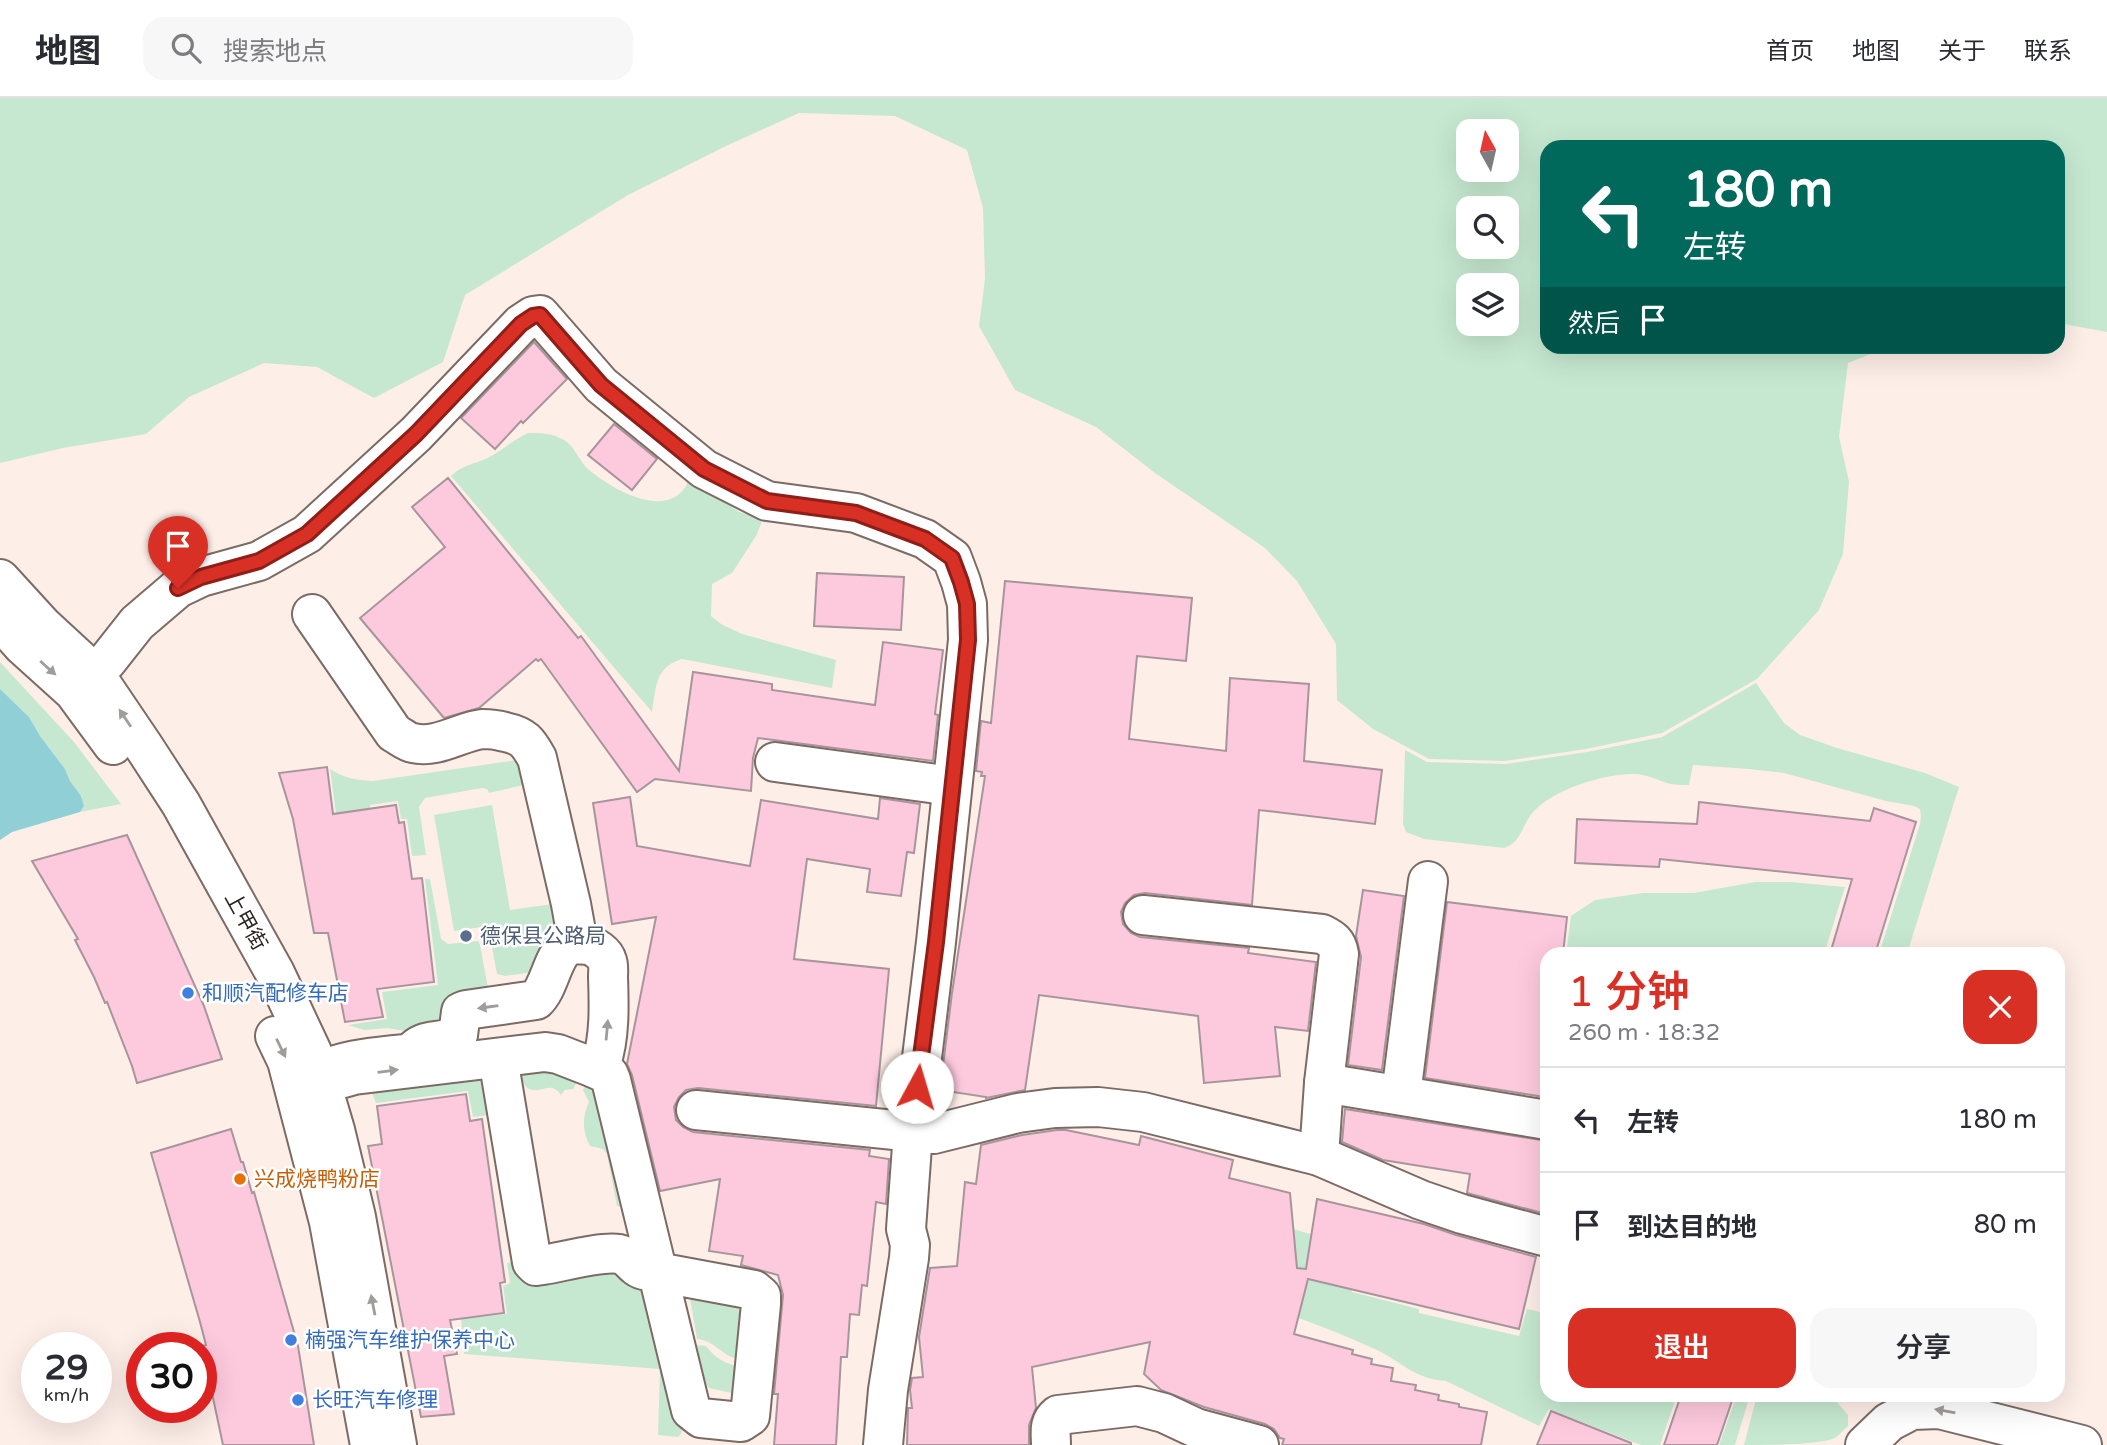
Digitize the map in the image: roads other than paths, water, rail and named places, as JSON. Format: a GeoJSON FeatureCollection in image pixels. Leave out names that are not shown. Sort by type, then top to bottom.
{"type":"FeatureCollection","features":[{"type":"Feature","properties":{"kind":"street"},"geometry":{"type":"LineString","coordinates":[[94,673],[137,623],[178,588],[201,577],[259,561],[307,534],[416,434],[521,324],[540,315],[601,385],[704,469],[767,501],[856,513],[925,539],[952,558],[967,604],[968,640],[913,1132],[906,1229],[910,1245],[909,1258],[888,1390],[883,1445]]}},
{"type":"Feature","properties":{"kind":"street","name":"上甲街"},"geometry":{"type":"LineString","coordinates":[[0,579],[43,626],[94,673],[181,804],[275,974],[312,1052],[356,1217],[397,1445]]}},
{"type":"Feature","properties":{"kind":"street"},"geometry":{"type":"LineString","coordinates":[[312,614],[394,733],[412,743],[428,744],[451,740],[481,729],[520,736],[530,745],[537,758],[571,904],[577,937],[575,944]]}},
{"type":"Feature","properties":{"kind":"street","name":"上甲街"},"geometry":{"type":"LineString","coordinates":[[0,620],[23,646],[74,692],[120,753],[186,854],[287,1061],[329,1222],[370,1445]]}},
{"type":"Feature","properties":{"kind":"street"},"geometry":{"type":"LineString","coordinates":[[775,762],[952,786]]}},
{"type":"Feature","properties":{"kind":"street"},"geometry":{"type":"LineString","coordinates":[[1401,1095],[1428,881]]}},
{"type":"Feature","properties":{"kind":"street"},"geometry":{"type":"LineString","coordinates":[[1143,915],[1322,934],[1337,945],[1339,954],[1324,1083],[1319,1156]]}},
{"type":"Feature","properties":{"kind":"street"},"geometry":{"type":"LineString","coordinates":[[320,1078],[330,1066],[411,1053],[416,1045],[421,1043],[449,1040],[458,1035],[459,1017],[461,1012],[466,1010],[536,1000],[543,993],[565,948],[575,944],[588,945],[598,950],[607,960],[609,1005],[604,1055],[601,1064],[594,1068]]}},
{"type":"Feature","properties":{"kind":"street"},"geometry":{"type":"LineString","coordinates":[[320,1078],[545,1052],[558,1054],[609,1075],[657,1272],[637,1267],[632,1260],[621,1254],[536,1266],[532,1262],[498,1058]]}},
{"type":"Feature","properties":{"kind":"street"},"geometry":{"type":"LineString","coordinates":[[1324,1083],[1540,1119]]}},
{"type":"Feature","properties":{"kind":"street"},"geometry":{"type":"LineString","coordinates":[[696,1110],[934,1135],[1018,1113],[1055,1108],[1098,1107],[1143,1112],[1319,1156],[1421,1200],[1540,1235]]}},
{"type":"Feature","properties":{"kind":"street"},"geometry":{"type":"LineString","coordinates":[[1051,1445],[1050,1426],[1058,1415],[1137,1406],[1164,1413],[1196,1428],[1259,1445]]}},
{"type":"Feature","properties":{"kind":"street"},"geometry":{"type":"LineString","coordinates":[[1865,1445],[1889,1422],[1912,1410],[1939,1409],[1999,1433],[2082,1445]]}},
{"type":"Feature","properties":{"kind":"water"},"geometry":{"type":"Polygon","coordinates":[[[0,689],[29,717],[65,769],[84,806],[80,812],[12,832],[0,840],[0,689]]]}},
{"type":"Feature","properties":{"kind":"place","name":"德保县公路局"},"geometry":{"type":"Point","coordinates":[466,936]}},
{"type":"Feature","properties":{"kind":"place","name":"和顺汽配修车店"},"geometry":{"type":"Point","coordinates":[188,993]}},
{"type":"Feature","properties":{"kind":"place","name":"兴成烧鸭粉店"},"geometry":{"type":"Point","coordinates":[240,1179]}},
{"type":"Feature","properties":{"kind":"place","name":"楠强汽车维护保养中心"},"geometry":{"type":"Point","coordinates":[291,1340]}},
{"type":"Feature","properties":{"kind":"place","name":"长旺汽车修理"},"geometry":{"type":"Point","coordinates":[298,1400]}}]}
